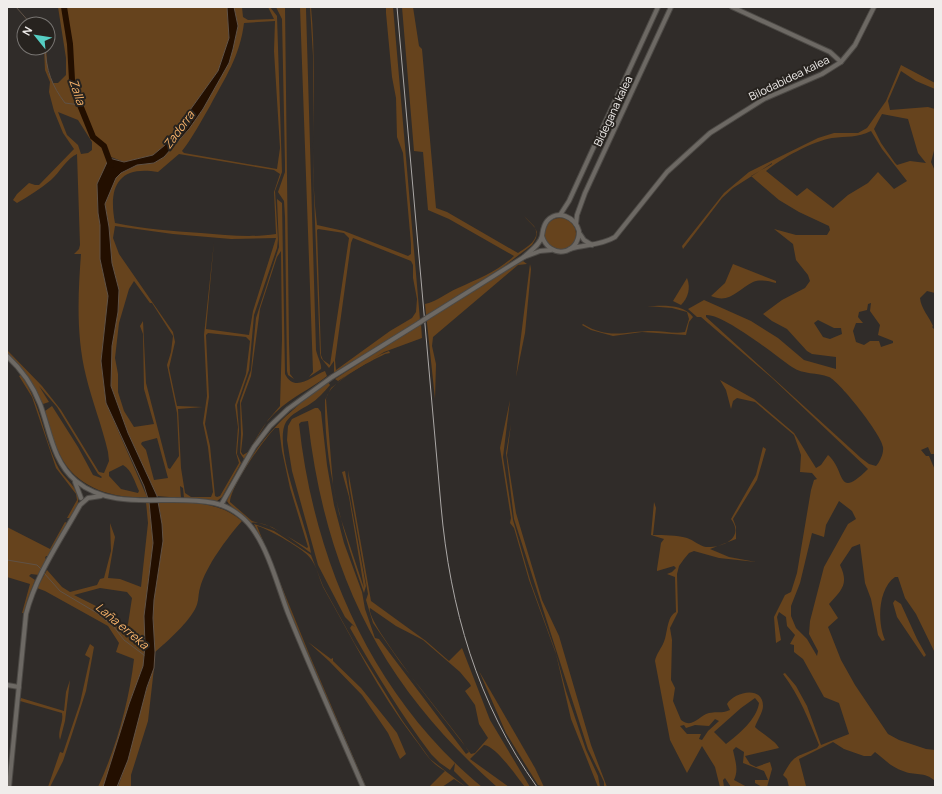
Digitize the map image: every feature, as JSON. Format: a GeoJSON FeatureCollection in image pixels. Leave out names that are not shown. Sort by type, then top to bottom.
{"type":"FeatureCollection","features":[{"type":"Feature","properties":{"kind":"street","name":"Bidegana kalea"},"geometry":{"type":"LineString","coordinates":[[560,215],[568,201],[658,7]]}},
{"type":"Feature","properties":{"kind":"street","name":"Bidegana kalea"},"geometry":{"type":"LineString","coordinates":[[576,224],[577,214],[585,193],[671,7]]}},
{"type":"Feature","properties":{"kind":"street"},"geometry":{"type":"LineString","coordinates":[[732,7],[830,52],[841,62]]}},
{"type":"Feature","properties":{"kind":"street","name":"Bilodabidea kalea"},"geometry":{"type":"LineString","coordinates":[[570,249],[580,246],[604,243],[620,233],[658,182],[680,158],[710,133],[764,99],[822,74],[841,62],[855,46],[874,7]]}},
{"type":"Feature","properties":{"kind":"street"},"geometry":{"type":"LineString","coordinates":[[221,505],[254,448],[270,426],[288,408],[332,377],[524,257],[536,247],[542,236],[543,228],[547,221],[560,215],[566,216],[576,224],[578,231],[584,240],[592,245]]}},
{"type":"Feature","properties":{"kind":"street"},"geometry":{"type":"LineString","coordinates":[[524,257],[540,251],[551,250],[557,252],[570,249],[576,243],[578,231]]}},
{"type":"Feature","properties":{"kind":"street"},"geometry":{"type":"LineString","coordinates":[[542,236],[547,246],[551,250]]}},
{"type":"Feature","properties":{"kind":"street"},"geometry":{"type":"LineString","coordinates":[[7,356],[28,381],[39,403],[58,458],[72,478],[83,499]]}},
{"type":"Feature","properties":{"kind":"street"},"geometry":{"type":"LineString","coordinates":[[72,478],[89,490],[102,495],[127,499],[199,501],[221,505],[242,517],[258,536],[288,614],[363,787]]}},
{"type":"Feature","properties":{"kind":"street"},"geometry":{"type":"LineString","coordinates":[[9,787],[18,687],[26,614],[29,601],[36,582],[89,490]]}},
{"type":"Feature","properties":{"kind":"street"},"geometry":{"type":"LineString","coordinates":[[83,499],[102,495]]}},
{"type":"Feature","properties":{"kind":"street"},"geometry":{"type":"LineString","coordinates":[[7,685],[18,687]]}},
{"type":"Feature","properties":{"kind":"shaded area"},"geometry":{"type":"Polygon","coordinates":[[[58,7],[227,7],[229,38],[218,71],[165,145],[153,155],[124,162],[111,157],[97,184],[100,225],[100,259],[108,296],[101,361],[106,403],[147,497],[121,496],[109,493],[97,489],[76,476],[60,455],[53,439],[45,411],[52,406],[78,447],[93,475],[102,477],[98,474],[57,407],[39,386],[49,402],[43,404],[24,371],[7,353],[7,350],[42,386],[61,410],[99,472],[104,473],[109,461],[108,452],[86,376],[79,330],[79,284],[81,254],[74,254],[79,249],[80,245],[77,154],[73,156],[51,180],[43,186],[17,203],[13,200],[29,183],[39,185],[74,149],[63,133],[54,111],[49,92],[50,82],[45,70],[44,56],[47,56],[48,72],[53,83],[58,83],[66,75],[66,58],[58,7]],[[58,112],[67,135],[78,145],[81,154],[88,153],[92,150],[92,142],[78,120],[58,112]],[[123,465],[109,472],[109,476],[121,489],[138,493],[139,491],[133,477],[123,465]]]}},
{"type":"Feature","properties":{"kind":"shaded area"},"geometry":{"type":"Polygon","coordinates":[[[234,7],[242,7],[243,17],[248,20],[274,19],[268,7],[270,7],[277,16],[282,172],[275,191],[278,239],[277,248],[254,315],[249,370],[237,405],[239,430],[237,454],[241,463],[222,497],[217,501],[184,498],[183,488],[180,486],[181,498],[157,496],[128,433],[111,386],[112,346],[118,312],[119,290],[112,263],[109,227],[105,204],[116,178],[121,173],[137,165],[154,163],[164,157],[189,129],[203,109],[229,63],[238,26],[234,7]],[[275,21],[244,23],[239,46],[231,66],[200,123],[182,151],[184,153],[277,169],[280,148],[274,51],[275,21]],[[179,154],[158,172],[133,172],[119,181],[115,189],[113,199],[115,223],[158,230],[229,235],[257,236],[276,234],[274,192],[280,174],[274,170],[179,154]],[[115,226],[113,238],[119,254],[173,332],[175,342],[169,368],[177,406],[203,407],[178,409],[181,468],[185,493],[191,497],[211,497],[213,492],[208,447],[203,423],[207,396],[204,335],[214,242],[206,329],[249,335],[253,311],[276,238],[231,239],[173,234],[115,226]],[[134,281],[129,289],[119,323],[115,358],[118,374],[118,392],[124,411],[134,427],[154,424],[144,389],[143,334],[140,326],[143,321],[146,383],[168,468],[170,469],[179,456],[177,413],[167,365],[171,352],[173,336],[152,303],[150,303],[134,281]],[[208,333],[206,335],[209,397],[205,424],[210,446],[215,496],[217,497],[220,496],[239,463],[236,453],[238,427],[235,405],[246,374],[250,341],[246,337],[208,333]],[[157,438],[142,442],[141,444],[146,450],[154,480],[168,478],[157,438]]]}},
{"type":"Feature","properties":{"kind":"shaded area"},"geometry":{"type":"Polygon","coordinates":[[[276,7],[285,7],[289,343],[290,374],[294,379],[288,375],[287,371],[285,217],[284,201],[278,192],[285,172],[285,164],[282,19],[276,7]]]}},
{"type":"Feature","properties":{"kind":"shaded area"},"geometry":{"type":"Polygon","coordinates":[[[300,7],[306,7],[316,350],[321,367],[321,369],[309,377],[313,372],[300,7]]]}},
{"type":"Feature","properties":{"kind":"shaded area"},"geometry":{"type":"Polygon","coordinates":[[[310,7],[314,61],[313,143],[313,56],[310,7]]]}},
{"type":"Feature","properties":{"kind":"shaded area"},"geometry":{"type":"Polygon","coordinates":[[[386,7],[393,7],[420,320],[334,373],[334,361],[329,368],[321,358],[314,199],[317,225],[344,231],[408,256],[411,254],[403,153],[397,137],[396,98],[392,77],[386,13],[386,7]],[[317,230],[321,355],[323,360],[330,365],[349,238],[344,233],[317,230]],[[353,238],[351,243],[335,360],[336,370],[390,331],[412,318],[416,312],[417,299],[413,278],[413,265],[411,261],[353,238]]]}},
{"type":"Feature","properties":{"kind":"shaded area"},"geometry":{"type":"Polygon","coordinates":[[[402,7],[413,7],[419,46],[422,49],[436,208],[447,212],[518,253],[534,240],[536,236],[535,228],[537,232],[536,238],[532,245],[503,267],[427,315],[428,319],[511,267],[523,261],[527,264],[518,265],[433,337],[432,346],[436,364],[435,399],[425,304],[488,274],[514,256],[449,219],[428,210],[423,152],[414,151],[402,7]]]}},
{"type":"Feature","properties":{"kind":"shaded area"},"geometry":{"type":"Polygon","coordinates":[[[901,65],[935,83],[935,89],[916,81],[901,71],[888,101],[890,110],[928,107],[935,109],[935,147],[931,162],[935,171],[935,293],[927,291],[920,298],[923,309],[935,330],[935,454],[931,454],[928,447],[921,450],[926,456],[929,456],[935,470],[935,653],[916,614],[905,598],[898,577],[895,577],[889,582],[882,597],[880,615],[882,633],[885,640],[882,641],[878,635],[871,599],[865,583],[860,544],[852,547],[840,565],[844,577],[843,586],[841,591],[829,604],[838,618],[828,627],[841,660],[855,685],[888,734],[899,740],[926,749],[935,750],[935,781],[927,776],[899,769],[888,763],[875,752],[871,756],[864,756],[844,749],[833,742],[799,759],[806,786],[789,787],[787,779],[783,775],[793,759],[817,748],[819,745],[799,699],[783,674],[785,673],[796,686],[807,706],[821,745],[849,734],[839,703],[824,697],[803,659],[794,652],[794,645],[790,644],[795,635],[787,626],[786,617],[779,612],[777,617],[781,640],[776,643],[774,617],[785,595],[791,592],[797,573],[811,490],[814,480],[817,479],[812,473],[800,472],[801,455],[794,435],[755,402],[737,398],[733,401],[731,409],[726,390],[720,380],[754,399],[794,433],[816,468],[821,465],[828,455],[834,461],[846,483],[858,478],[868,469],[772,378],[701,317],[697,317],[688,309],[704,300],[751,321],[778,338],[804,360],[836,369],[836,357],[812,354],[807,351],[787,329],[763,314],[782,300],[805,288],[810,281],[808,275],[796,260],[793,244],[774,229],[796,235],[827,235],[830,230],[829,226],[799,212],[779,200],[751,176],[733,188],[722,198],[683,249],[682,246],[724,193],[749,172],[818,138],[834,133],[858,133],[867,128],[886,101],[901,65]],[[882,114],[874,129],[881,143],[897,165],[910,161],[926,163],[918,153],[908,119],[882,114]],[[871,131],[861,135],[832,138],[816,143],[788,156],[766,171],[797,196],[807,188],[833,208],[848,195],[868,183],[878,172],[894,189],[907,181],[882,149],[871,131]],[[871,303],[868,304],[867,310],[859,312],[858,317],[863,323],[856,323],[853,331],[856,342],[864,345],[870,341],[879,341],[881,347],[893,343],[893,341],[878,335],[880,325],[870,311],[871,303]],[[706,315],[706,317],[869,464],[876,466],[883,452],[883,447],[876,432],[842,388],[829,377],[824,375],[796,370],[737,328],[714,316],[706,315]],[[818,320],[814,323],[823,337],[830,339],[842,334],[841,328],[834,328],[818,320]],[[839,501],[826,525],[824,537],[812,533],[800,583],[791,606],[791,616],[796,628],[807,639],[817,656],[818,651],[809,634],[810,621],[824,567],[848,524],[856,519],[852,511],[839,501]]]}},
{"type":"Feature","properties":{"kind":"shaded area"},"geometry":{"type":"Polygon","coordinates":[[[277,199],[282,203],[285,374],[289,380],[294,383],[304,382],[325,371],[327,376],[282,407],[266,424],[268,420],[280,406],[282,339],[281,251],[277,257],[260,309],[251,376],[241,403],[243,434],[241,452],[243,455],[251,448],[244,459],[240,453],[240,401],[251,370],[256,318],[279,247],[277,199]]]}},
{"type":"Feature","properties":{"kind":"shaded area"},"geometry":{"type":"Polygon","coordinates":[[[560,218],[571,223],[576,234],[571,245],[560,250],[549,245],[544,234],[549,223],[560,218]]]}},
{"type":"Feature","properties":{"kind":"shaded area"},"geometry":{"type":"Polygon","coordinates":[[[530,264],[531,269],[525,333],[516,377],[530,264]]]}},
{"type":"Feature","properties":{"kind":"shaded area"},"geometry":{"type":"Polygon","coordinates":[[[733,264],[776,281],[776,283],[756,281],[728,297],[718,298],[711,296],[725,283],[733,264]]]}},
{"type":"Feature","properties":{"kind":"shaded area"},"geometry":{"type":"Polygon","coordinates":[[[687,278],[689,285],[688,293],[681,305],[673,301],[687,278]]]}},
{"type":"Feature","properties":{"kind":"shaded area"},"geometry":{"type":"Polygon","coordinates":[[[647,306],[672,306],[684,309],[693,317],[689,322],[686,335],[642,332],[613,336],[591,330],[582,325],[583,324],[601,332],[617,334],[643,331],[673,333],[685,332],[689,319],[687,312],[672,308],[647,306]]]}},
{"type":"Feature","properties":{"kind":"shaded area"},"geometry":{"type":"Polygon","coordinates":[[[421,324],[422,338],[384,352],[338,381],[335,379],[421,324]]]}},
{"type":"Feature","properties":{"kind":"shaded area"},"geometry":{"type":"Polygon","coordinates":[[[389,351],[390,353],[360,367],[381,354],[389,351]]]}},
{"type":"Feature","properties":{"kind":"shaded area"},"geometry":{"type":"Polygon","coordinates":[[[21,375],[34,398],[49,446],[59,469],[77,492],[78,502],[70,518],[67,518],[77,500],[76,494],[56,468],[32,397],[19,376],[21,375]]]}},
{"type":"Feature","properties":{"kind":"shaded area"},"geometry":{"type":"Polygon","coordinates":[[[328,382],[330,385],[316,400],[288,419],[283,433],[283,449],[287,467],[311,553],[294,540],[307,548],[308,547],[290,488],[279,428],[275,428],[248,464],[236,485],[230,502],[252,521],[259,523],[251,523],[227,501],[233,488],[258,447],[278,424],[289,413],[328,382]]]}},
{"type":"Feature","properties":{"kind":"shaded area"},"geometry":{"type":"Polygon","coordinates":[[[329,392],[326,399],[333,483],[325,425],[325,400],[329,392]]]}},
{"type":"Feature","properties":{"kind":"shaded area"},"geometry":{"type":"Polygon","coordinates":[[[510,400],[503,457],[513,520],[531,583],[555,650],[566,691],[586,750],[598,776],[600,787],[598,787],[571,719],[556,654],[529,580],[514,528],[510,523],[511,518],[500,448],[510,400]]]}},
{"type":"Feature","properties":{"kind":"shaded area"},"geometry":{"type":"Polygon","coordinates":[[[315,408],[318,408],[321,412],[327,465],[334,505],[344,543],[362,592],[365,609],[375,638],[379,639],[466,754],[469,752],[465,746],[471,754],[475,753],[488,738],[479,724],[475,705],[465,691],[471,686],[470,684],[460,672],[423,640],[396,626],[370,608],[372,618],[381,634],[413,679],[373,623],[366,600],[368,594],[349,484],[348,470],[371,601],[426,641],[449,661],[462,648],[490,720],[530,787],[525,787],[500,756],[484,745],[470,759],[509,787],[497,787],[456,748],[421,708],[391,667],[366,623],[345,577],[329,528],[317,476],[308,421],[301,422],[299,424],[307,476],[319,526],[335,576],[355,624],[380,669],[410,712],[443,751],[482,787],[470,787],[454,771],[455,763],[450,770],[440,763],[431,754],[409,724],[350,628],[352,625],[355,627],[345,617],[318,565],[292,471],[287,440],[288,426],[292,419],[315,408]]]}},
{"type":"Feature","properties":{"kind":"shaded area"},"geometry":{"type":"Polygon","coordinates":[[[511,424],[507,455],[516,513],[542,600],[559,636],[591,745],[607,787],[604,787],[604,782],[588,749],[514,519],[506,453],[511,424]]]}},
{"type":"Feature","properties":{"kind":"shaded area"},"geometry":{"type":"Polygon","coordinates":[[[763,447],[766,449],[757,480],[733,519],[736,527],[736,539],[727,543],[734,536],[735,532],[735,526],[731,519],[756,475],[763,447]]]}},
{"type":"Feature","properties":{"kind":"shaded area"},"geometry":{"type":"Polygon","coordinates":[[[345,471],[366,586],[364,593],[348,546],[341,519],[364,588],[349,497],[342,472],[345,471]]]}},
{"type":"Feature","properties":{"kind":"shaded area"},"geometry":{"type":"Polygon","coordinates":[[[146,502],[149,502],[153,543],[144,616],[145,646],[143,666],[129,704],[105,782],[103,787],[98,787],[111,757],[121,724],[129,692],[134,659],[116,652],[119,643],[108,626],[37,588],[47,570],[62,587],[70,592],[97,585],[100,579],[104,578],[111,551],[110,523],[115,537],[108,578],[120,579],[141,587],[148,523],[146,502]],[[100,588],[74,595],[98,607],[114,624],[124,628],[128,624],[132,598],[127,592],[100,588]]]}},
{"type":"Feature","properties":{"kind":"shaded area"},"geometry":{"type":"Polygon","coordinates":[[[158,502],[192,503],[213,506],[233,514],[242,521],[224,544],[207,571],[200,588],[197,605],[193,613],[178,631],[155,652],[153,606],[161,539],[158,502]]]}},
{"type":"Feature","properties":{"kind":"shaded area"},"geometry":{"type":"Polygon","coordinates":[[[654,502],[656,508],[653,535],[683,537],[706,547],[718,546],[710,549],[729,557],[756,562],[719,558],[694,551],[689,553],[679,566],[677,574],[678,612],[670,628],[672,640],[671,680],[675,688],[673,701],[681,720],[692,723],[709,713],[730,710],[727,704],[736,696],[748,693],[758,695],[762,699],[763,708],[755,727],[779,748],[745,756],[750,764],[756,767],[770,762],[772,769],[767,787],[762,787],[755,783],[755,780],[768,780],[764,771],[743,763],[744,752],[736,747],[733,750],[736,761],[734,780],[747,787],[731,787],[725,778],[723,780],[724,787],[720,787],[715,767],[702,746],[687,773],[670,740],[655,661],[665,640],[670,618],[676,612],[675,577],[667,574],[676,568],[674,566],[657,571],[661,543],[664,539],[651,535],[654,502]],[[755,698],[741,708],[714,732],[726,744],[751,721],[755,715],[759,703],[755,698]],[[715,719],[709,726],[695,725],[686,728],[684,725],[680,726],[687,734],[701,734],[699,739],[702,740],[708,731],[719,721],[715,719]]]}},
{"type":"Feature","properties":{"kind":"shaded area"},"geometry":{"type":"Polygon","coordinates":[[[65,522],[67,523],[49,556],[46,556],[39,575],[31,574],[29,576],[35,580],[24,613],[22,613],[30,584],[7,577],[7,527],[50,549],[65,522]]]}},
{"type":"Feature","properties":{"kind":"shaded area"},"geometry":{"type":"Polygon","coordinates":[[[254,524],[274,531],[311,555],[323,586],[355,644],[402,720],[424,751],[401,720],[366,664],[323,587],[313,562],[308,555],[286,540],[257,526],[366,787],[283,595],[267,551],[254,524]]]}},
{"type":"Feature","properties":{"kind":"shaded area"},"geometry":{"type":"Polygon","coordinates":[[[895,600],[901,604],[926,655],[924,657],[897,617],[893,603],[895,600]]]}},
{"type":"Feature","properties":{"kind":"shaded area"},"geometry":{"type":"Polygon","coordinates":[[[308,642],[331,659],[333,658],[333,661],[361,688],[386,719],[397,733],[406,754],[400,759],[388,733],[362,695],[308,642]]]}},
{"type":"Feature","properties":{"kind":"shaded area"},"geometry":{"type":"Polygon","coordinates":[[[90,644],[94,647],[86,691],[63,761],[50,787],[48,787],[60,752],[63,753],[80,703],[90,658],[85,655],[90,644]]]}},
{"type":"Feature","properties":{"kind":"shaded area"},"geometry":{"type":"Polygon","coordinates":[[[154,668],[148,721],[131,775],[131,787],[118,787],[144,698],[154,668]]]}},
{"type":"Feature","properties":{"kind":"shaded area"},"geometry":{"type":"Polygon","coordinates":[[[479,671],[535,768],[544,787],[538,785],[506,733],[479,671]]]}},
{"type":"Feature","properties":{"kind":"shaded area"},"geometry":{"type":"Polygon","coordinates":[[[70,680],[65,721],[60,740],[59,733],[62,713],[20,701],[21,698],[64,711],[66,692],[70,680]]]}},
{"type":"Feature","properties":{"kind":"shaded area"},"geometry":{"type":"Polygon","coordinates":[[[431,759],[466,787],[454,779],[442,787],[429,787],[445,771],[431,759]]]}},
{"type":"Feature","properties":{"kind":"water","name":"Zadorra"},"geometry":{"type":"Polygon","coordinates":[[[227,7],[234,7],[238,26],[233,49],[229,63],[203,109],[189,129],[164,157],[154,163],[137,165],[121,173],[116,178],[105,204],[109,227],[112,263],[119,290],[118,312],[112,346],[111,386],[128,433],[157,496],[162,524],[163,541],[154,600],[154,668],[147,687],[128,760],[117,787],[103,787],[129,704],[143,666],[145,646],[144,616],[153,543],[149,502],[144,486],[106,403],[101,361],[108,296],[100,259],[100,225],[97,184],[109,158],[124,162],[153,155],[165,145],[218,71],[229,38],[227,7]]]}},
{"type":"Feature","properties":{"kind":"waterway"},"geometry":{"type":"LineString","coordinates":[[16,7],[24,16]]}},
{"type":"Feature","properties":{"kind":"waterway","name":"Zalla"},"geometry":{"type":"LineString","coordinates":[[64,7],[70,44],[72,80],[93,137],[104,146],[111,165]]}},
{"type":"Feature","properties":{"kind":"waterway"},"geometry":{"type":"LineString","coordinates":[[46,56],[50,77],[65,103],[80,105]]}},
{"type":"Feature","properties":{"kind":"waterway","name":"Laña erreka"},"geometry":{"type":"LineString","coordinates":[[7,560],[37,565],[42,570]]}},
{"type":"Feature","properties":{"kind":"waterway","name":"Laña erreka"},"geometry":{"type":"LineString","coordinates":[[44,573],[60,591],[97,613],[114,627],[124,640],[144,655]]}},
{"type":"Feature","properties":{"kind":"railway"},"geometry":{"type":"LineString","coordinates":[[397,7],[441,506],[451,581],[470,653],[483,688],[498,722],[516,755],[537,787]]}}]}
